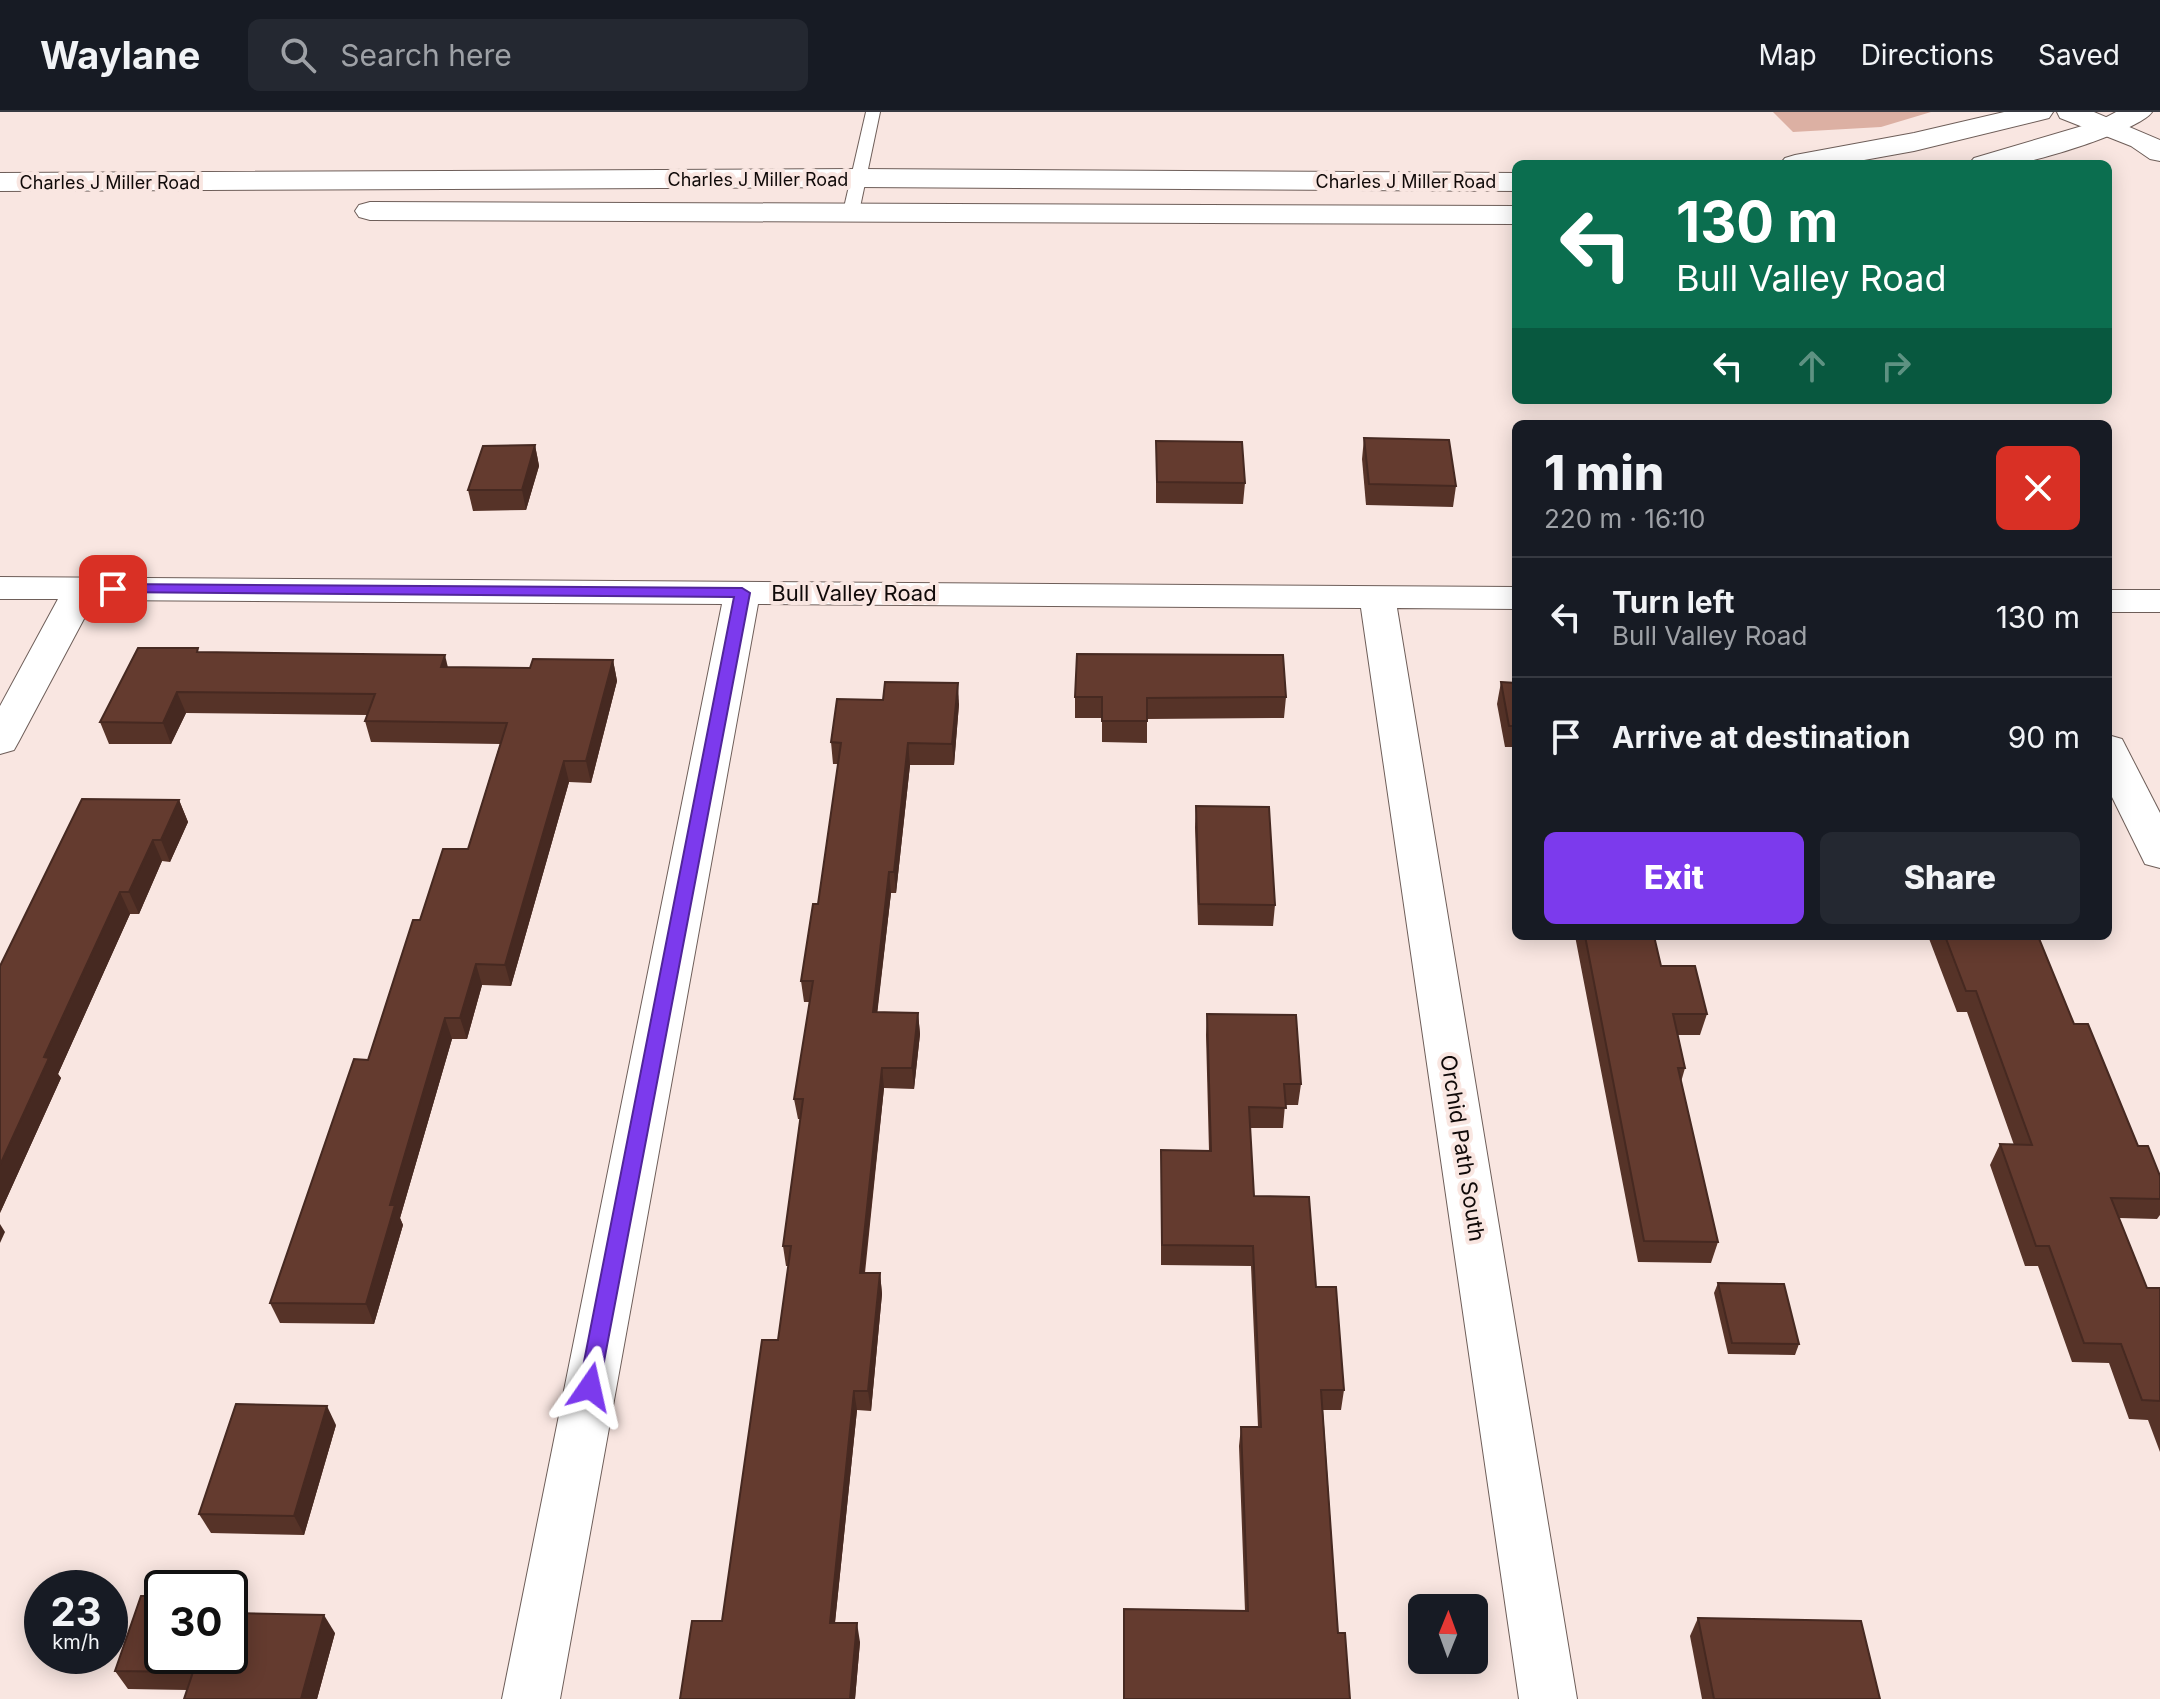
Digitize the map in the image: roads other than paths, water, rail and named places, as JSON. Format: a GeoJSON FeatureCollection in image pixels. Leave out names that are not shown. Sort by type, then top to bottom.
{"type":"FeatureCollection","features":[{"type":"Feature","properties":{"kind":"street"},"geometry":{"type":"LineString","coordinates":[[1817,160],[1914,142],[2039,112]]}},
{"type":"Feature","properties":{"kind":"street"},"geometry":{"type":"LineString","coordinates":[[2070,112],[2109,127],[2160,153]]}},
{"type":"Feature","properties":{"kind":"street"},"geometry":{"type":"LineString","coordinates":[[1998,160],[2109,127],[2138,112]]}},
{"type":"Feature","properties":{"kind":"street","name":"Charles J Miller Road"},"geometry":{"type":"LineString","coordinates":[[0,182],[859,178],[1512,182]]}},
{"type":"Feature","properties":{"kind":"street","name":"Charles J Miller Road"},"geometry":{"type":"LineString","coordinates":[[0,210],[35,210]]}},
{"type":"Feature","properties":{"kind":"street","name":"Charles J Miller Road"},"geometry":{"type":"LineString","coordinates":[[349,211],[1512,215]]}},
{"type":"Feature","properties":{"kind":"street","name":"Bull Valley Road"},"geometry":{"type":"LineString","coordinates":[[0,588],[1512,598]]}},
{"type":"Feature","properties":{"kind":"street"},"geometry":{"type":"LineString","coordinates":[[0,741],[82,589]]}},
{"type":"Feature","properties":{"kind":"street"},"geometry":{"type":"LineString","coordinates":[[531,1699],[742,593]]}},
{"type":"Feature","properties":{"kind":"street","name":"Orchid Path South"},"geometry":{"type":"LineString","coordinates":[[1377,597],[1548,1699]]}},
{"type":"Feature","properties":{"kind":"street"},"geometry":{"type":"LineString","coordinates":[[2112,601],[2160,601]]}},
{"type":"Feature","properties":{"kind":"street"},"geometry":{"type":"LineString","coordinates":[[2112,756],[2160,854]]}},
{"type":"Feature","properties":{"kind":"lane"},"geometry":{"type":"LineString","coordinates":[[851,212],[873,112]]}}]}
